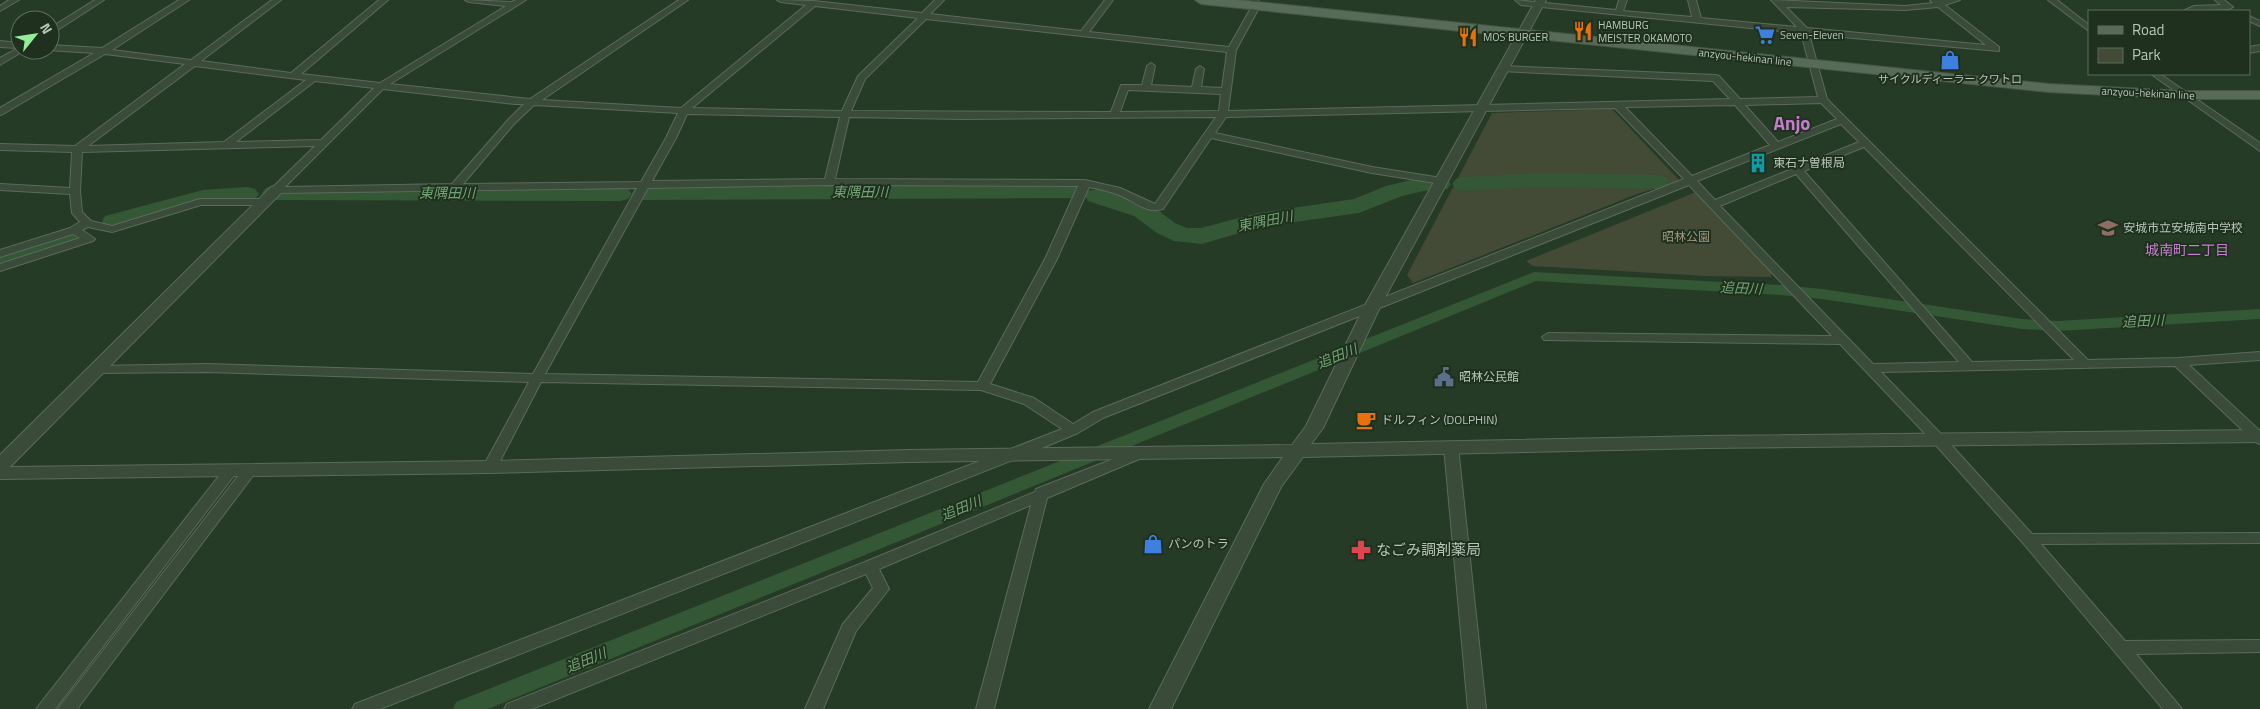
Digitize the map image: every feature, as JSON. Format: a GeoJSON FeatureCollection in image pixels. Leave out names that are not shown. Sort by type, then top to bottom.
{"type":"FeatureCollection","features":[{"type":"Feature","properties":{"kind":"main road","name":"anzyou-hekinan line"},"geometry":{"type":"LineString","coordinates":[[1201,0],[1255,3],[1522,34],[2049,88],[2185,96],[2260,95]]}},
{"type":"Feature","properties":{"kind":"street"},"geometry":{"type":"LineString","coordinates":[[0,8],[15,0]]}},
{"type":"Feature","properties":{"kind":"street"},"geometry":{"type":"LineString","coordinates":[[60,26],[100,0]]}},
{"type":"Feature","properties":{"kind":"street"},"geometry":{"type":"LineString","coordinates":[[0,112],[104,51],[185,0]]}},
{"type":"Feature","properties":{"kind":"street"},"geometry":{"type":"LineString","coordinates":[[264,202],[200,202],[112,229],[87,223],[76,214],[74,191],[77,149],[276,0]]}},
{"type":"Feature","properties":{"kind":"street"},"geometry":{"type":"LineString","coordinates":[[292,76],[384,0]]}},
{"type":"Feature","properties":{"kind":"street"},"geometry":{"type":"LineString","coordinates":[[469,0],[514,5]]}},
{"type":"Feature","properties":{"kind":"street"},"geometry":{"type":"LineString","coordinates":[[0,466],[276,190],[325,144],[381,86],[522,0]]}},
{"type":"Feature","properties":{"kind":"street"},"geometry":{"type":"LineString","coordinates":[[454,188],[511,122],[532,102],[684,0]]}},
{"type":"Feature","properties":{"kind":"street"},"geometry":{"type":"LineString","coordinates":[[781,0],[1232,50]]}},
{"type":"Feature","properties":{"kind":"street"},"geometry":{"type":"LineString","coordinates":[[829,182],[845,114],[861,78],[940,0]]}},
{"type":"Feature","properties":{"kind":"street"},"geometry":{"type":"LineString","coordinates":[[1084,33],[1110,0]]}},
{"type":"Feature","properties":{"kind":"street"},"geometry":{"type":"LineString","coordinates":[[1519,0],[1521,3],[1540,2],[1619,12],[1996,49],[1936,2]]}},
{"type":"Feature","properties":{"kind":"street"},"geometry":{"type":"LineString","coordinates":[[1619,12],[1623,0]]}},
{"type":"Feature","properties":{"kind":"street"},"geometry":{"type":"LineString","coordinates":[[1692,0],[1697,20]]}},
{"type":"Feature","properties":{"kind":"street"},"geometry":{"type":"LineString","coordinates":[[1856,0],[1864,7]]}},
{"type":"Feature","properties":{"kind":"street"},"geometry":{"type":"LineString","coordinates":[[1778,2],[1912,8],[1936,2],[1956,0]]}},
{"type":"Feature","properties":{"kind":"street"},"geometry":{"type":"LineString","coordinates":[[2052,0],[2088,27]]}},
{"type":"Feature","properties":{"kind":"street"},"geometry":{"type":"LineString","coordinates":[[2219,0],[2235,10]]}},
{"type":"Feature","properties":{"kind":"street"},"geometry":{"type":"LineString","coordinates":[[1160,709],[1274,484],[1314,428],[1373,305],[1531,15],[1540,2]]}},
{"type":"Feature","properties":{"kind":"street"},"geometry":{"type":"LineString","coordinates":[[1778,2],[1804,30],[1823,100],[2085,364]]}},
{"type":"Feature","properties":{"kind":"street"},"geometry":{"type":"LineString","coordinates":[[276,190],[829,182],[1085,183],[1113,188],[1137,199],[1147,208],[1159,207],[1223,114],[1232,50],[1255,3]]}},
{"type":"Feature","properties":{"kind":"street"},"geometry":{"type":"LineString","coordinates":[[490,467],[536,378],[642,186],[679,125],[683,111],[814,4]]}},
{"type":"Feature","properties":{"kind":"street"},"geometry":{"type":"LineString","coordinates":[[2189,10],[2194,8],[2229,7]]}},
{"type":"Feature","properties":{"kind":"street"},"geometry":{"type":"LineString","coordinates":[[60,49],[104,51],[292,76],[532,102],[683,111],[845,114],[1223,114],[1823,100]]}},
{"type":"Feature","properties":{"kind":"street"},"geometry":{"type":"LineString","coordinates":[[1146,88],[1151,66]]}},
{"type":"Feature","properties":{"kind":"street"},"geometry":{"type":"LineString","coordinates":[[1503,68],[1716,78],[1776,146]]}},
{"type":"Feature","properties":{"kind":"street"},"geometry":{"type":"LineString","coordinates":[[1196,90],[1200,69]]}},
{"type":"Feature","properties":{"kind":"street"},"geometry":{"type":"LineString","coordinates":[[2156,75],[2260,148]]}},
{"type":"Feature","properties":{"kind":"street"},"geometry":{"type":"LineString","coordinates":[[228,144],[314,78]]}},
{"type":"Feature","properties":{"kind":"street"},"geometry":{"type":"LineString","coordinates":[[1114,114],[1124,87],[1225,91]]}},
{"type":"Feature","properties":{"kind":"street"},"geometry":{"type":"LineString","coordinates":[[1618,104],[1939,440],[2028,540],[2173,709]]}},
{"type":"Feature","properties":{"kind":"street"},"geometry":{"type":"LineString","coordinates":[[361,709],[1013,455],[1073,430],[1098,415],[1843,120]]}},
{"type":"Feature","properties":{"kind":"street"},"geometry":{"type":"LineString","coordinates":[[1209,135],[1372,170],[1442,181]]}},
{"type":"Feature","properties":{"kind":"street"},"geometry":{"type":"LineString","coordinates":[[2244,138],[2260,138]]}},
{"type":"Feature","properties":{"kind":"street"},"geometry":{"type":"LineString","coordinates":[[1713,204],[1864,143]]}},
{"type":"Feature","properties":{"kind":"street"},"geometry":{"type":"LineString","coordinates":[[0,147],[77,149],[228,144],[325,144]]}},
{"type":"Feature","properties":{"kind":"street"},"geometry":{"type":"LineString","coordinates":[[1798,170],[1969,366]]}},
{"type":"Feature","properties":{"kind":"street"},"geometry":{"type":"LineString","coordinates":[[982,386],[1051,259],[1085,183]]}},
{"type":"Feature","properties":{"kind":"street"},"geometry":{"type":"LineString","coordinates":[[0,187],[74,191]]}},
{"type":"Feature","properties":{"kind":"street"},"geometry":{"type":"LineString","coordinates":[[0,254],[74,230],[87,223]]}},
{"type":"Feature","properties":{"kind":"street"},"geometry":{"type":"LineString","coordinates":[[0,268],[88,239],[74,230]]}},
{"type":"Feature","properties":{"kind":"street"},"geometry":{"type":"LineString","coordinates":[[1548,337],[1844,340]]}},
{"type":"Feature","properties":{"kind":"street"},"geometry":{"type":"LineString","coordinates":[[1870,368],[2178,362],[2260,356]]}},
{"type":"Feature","properties":{"kind":"street"},"geometry":{"type":"LineString","coordinates":[[2178,362],[2259,437]]}},
{"type":"Feature","properties":{"kind":"street"},"geometry":{"type":"LineString","coordinates":[[97,370],[207,368],[536,378],[982,386],[1028,401],[1073,430]]}},
{"type":"Feature","properties":{"kind":"street"},"geometry":{"type":"LineString","coordinates":[[0,473],[490,467],[910,456],[1139,454],[1299,449],[2259,437]]}},
{"type":"Feature","properties":{"kind":"street"},"geometry":{"type":"LineString","coordinates":[[1452,447],[1477,709]]}},
{"type":"Feature","properties":{"kind":"street"},"geometry":{"type":"LineString","coordinates":[[513,709],[870,566],[1041,493],[1139,454]]}},
{"type":"Feature","properties":{"kind":"street"},"geometry":{"type":"LineString","coordinates":[[45,709],[231,470]]}},
{"type":"Feature","properties":{"kind":"street"},"geometry":{"type":"LineString","coordinates":[[67,709],[250,470]]}},
{"type":"Feature","properties":{"kind":"street"},"geometry":{"type":"LineString","coordinates":[[985,709],[1041,493]]}},
{"type":"Feature","properties":{"kind":"street"},"geometry":{"type":"LineString","coordinates":[[2028,540],[2260,538]]}},
{"type":"Feature","properties":{"kind":"street"},"geometry":{"type":"LineString","coordinates":[[814,709],[849,628],[881,589],[870,566]]}},
{"type":"Feature","properties":{"kind":"street"},"geometry":{"type":"LineString","coordinates":[[2120,648],[2260,646]]}},
{"type":"Feature","properties":{"kind":"green space"},"geometry":{"type":"Polygon","coordinates":[[[1612,109],[1680,181],[1637,194],[1413,283],[1407,275],[1492,113],[1612,109]]]}},
{"type":"Feature","properties":{"kind":"green space","name":"昭林公園"},"geometry":{"type":"Polygon","coordinates":[[[1696,192],[1771,271],[1771,277],[1707,276],[1533,266],[1526,261],[1696,192]]]}},
{"type":"Feature","properties":{"kind":"waterway","name":"東隅田川"},"geometry":{"type":"LineString","coordinates":[[1464,184],[1538,180],[1658,182]]}},
{"type":"Feature","properties":{"kind":"waterway","name":"東隅田川"},"geometry":{"type":"LineString","coordinates":[[1097,196],[1143,211],[1166,228],[1183,236],[1202,236],[1258,220],[1359,206],[1394,191],[1424,184],[1439,184]]}},
{"type":"Feature","properties":{"kind":"waterway","name":"東隅田川"},"geometry":{"type":"LineString","coordinates":[[644,193],[1076,191]]}},
{"type":"Feature","properties":{"kind":"waterway","name":"東隅田川"},"geometry":{"type":"LineString","coordinates":[[274,193],[620,194]]}},
{"type":"Feature","properties":{"kind":"waterway","name":"東隅田川"},"geometry":{"type":"LineString","coordinates":[[114,221],[203,197],[247,194]]}},
{"type":"Feature","properties":{"kind":"waterway","name":"東隅田川"},"geometry":{"type":"LineString","coordinates":[[0,258],[65,239]]}},
{"type":"Feature","properties":{"kind":"waterway","name":"追田川"},"geometry":{"type":"LineString","coordinates":[[464,709],[1534,276],[1781,290],[1822,294],[2022,324],[2058,326],[2260,314]]}},
{"type":"Feature","properties":{"kind":"place","name":"HAMBURG MEISTER OKAMOTO"},"geometry":{"type":"Point","coordinates":[1583,31]}},
{"type":"Feature","properties":{"kind":"place","name":"Seven-Eleven"},"geometry":{"type":"Point","coordinates":[1765,35]}},
{"type":"Feature","properties":{"kind":"place","name":"MOS BURGER"},"geometry":{"type":"Point","coordinates":[1468,37]}},
{"type":"Feature","properties":{"kind":"place","name":"サイクルディーラー クワトロ"},"geometry":{"type":"Point","coordinates":[1950,60]}},
{"type":"Feature","properties":{"kind":"place","name":"東石ナ曽根局"},"geometry":{"type":"Point","coordinates":[1758,163]}},
{"type":"Feature","properties":{"kind":"place","name":"安城市立安城南中学校"},"geometry":{"type":"Point","coordinates":[2108,228]}},
{"type":"Feature","properties":{"kind":"place","name":"昭林公民館"},"geometry":{"type":"Point","coordinates":[1444,377]}},
{"type":"Feature","properties":{"kind":"place","name":"ドルフィン (DOLPHIN)"},"geometry":{"type":"Point","coordinates":[1366,420]}},
{"type":"Feature","properties":{"kind":"place","name":"パンのトラ"},"geometry":{"type":"Point","coordinates":[1153,544]}},
{"type":"Feature","properties":{"kind":"place","name":"なごみ調剤薬局"},"geometry":{"type":"Point","coordinates":[1361,550]}},
{"type":"Feature","properties":{"kind":"district","name":"Anjo"},"geometry":{"type":"Point","coordinates":[1792,123]}},
{"type":"Feature","properties":{"kind":"district","name":"城南町二丁目"},"geometry":{"type":"Point","coordinates":[2187,250]}}]}
